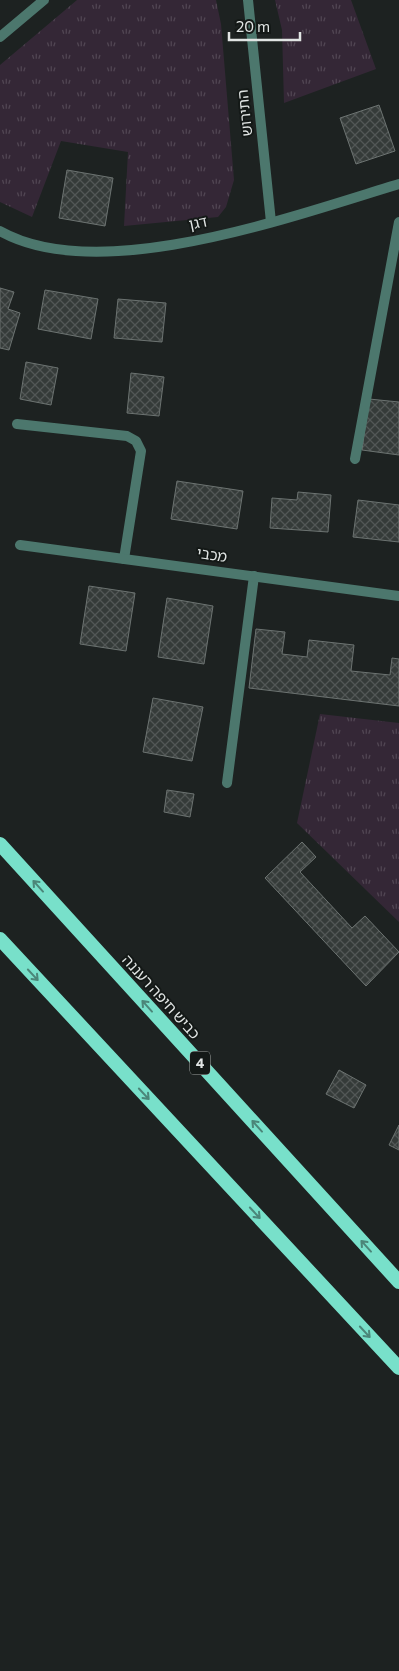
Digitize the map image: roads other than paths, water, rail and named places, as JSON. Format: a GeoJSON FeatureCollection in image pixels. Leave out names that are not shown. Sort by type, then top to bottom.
{"type":"FeatureCollection","features":[{"type":"Feature","properties":{"kind":"highway","name":"כביש חיפה רעננה"},"geometry":{"type":"LineString","coordinates":[[0,844],[399,1282]]}},
{"type":"Feature","properties":{"kind":"highway"},"geometry":{"type":"LineString","coordinates":[[0,939],[399,1368]]}},
{"type":"Feature","properties":{"kind":"street"},"geometry":{"type":"LineString","coordinates":[[0,36],[44,0]]}},
{"type":"Feature","properties":{"kind":"street","name":"התירוש"},"geometry":{"type":"LineString","coordinates":[[248,0],[271,222]]}},
{"type":"Feature","properties":{"kind":"street","name":"דגן"},"geometry":{"type":"LineString","coordinates":[[0,231],[12,238],[75,252],[124,252],[183,242],[271,222],[399,184]]}},
{"type":"Feature","properties":{"kind":"street"},"geometry":{"type":"LineString","coordinates":[[355,459],[399,222]]}},
{"type":"Feature","properties":{"kind":"street"},"geometry":{"type":"LineString","coordinates":[[17,424],[127,436],[136,441],[141,452],[124,559]]}},
{"type":"Feature","properties":{"kind":"street","name":"מכבי"},"geometry":{"type":"LineString","coordinates":[[20,545],[399,596]]}},
{"type":"Feature","properties":{"kind":"street"},"geometry":{"type":"LineString","coordinates":[[227,783],[254,576]]}}]}
